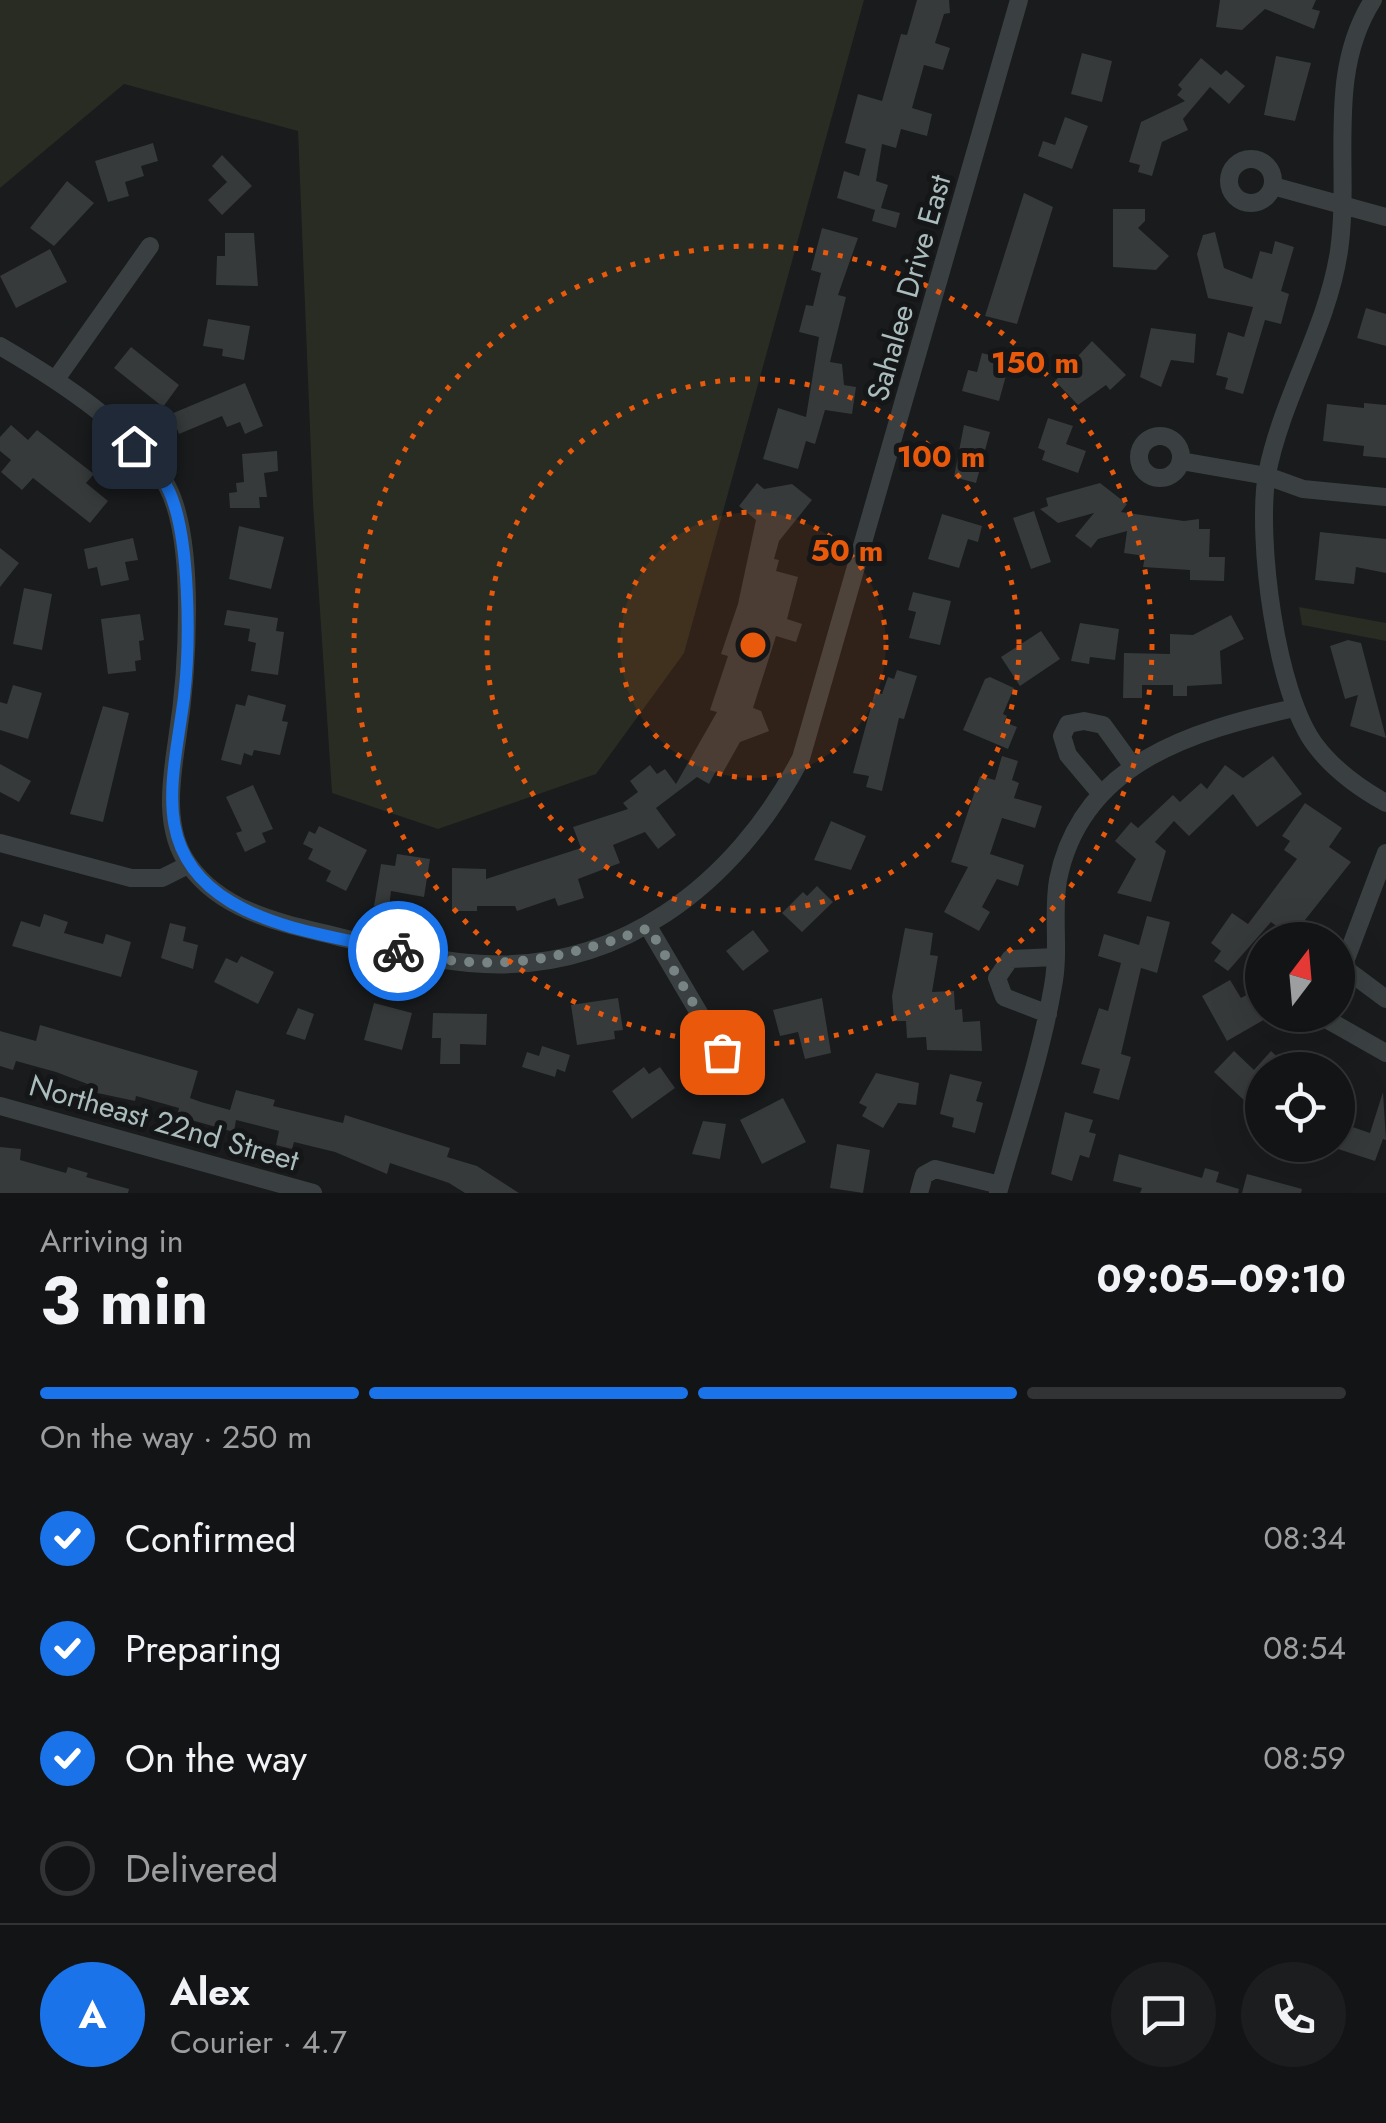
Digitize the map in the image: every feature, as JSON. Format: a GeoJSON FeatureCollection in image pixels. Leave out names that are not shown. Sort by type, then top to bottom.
{"type":"FeatureCollection","features":[{"type":"Feature","properties":{"kind":"street","name":"Sahalee Drive East"},"geometry":{"type":"LineString","coordinates":[[0,346],[56,380],[155,468],[178,514],[183,539],[186,655],[170,803],[176,837],[188,864],[228,900],[258,917],[425,958],[473,964],[573,955],[649,928],[732,861],[779,800],[801,758],[1019,0]]}},
{"type":"Feature","properties":{"kind":"street"},"geometry":{"type":"LineString","coordinates":[[1373,0],[1349,47],[1343,79],[1344,204],[1334,278],[1267,476],[1266,541],[1274,628],[1294,708],[1314,744],[1340,773],[1386,803]]}},
{"type":"Feature","properties":{"kind":"street"},"geometry":{"type":"LineString","coordinates":[[1273,186],[1386,218]]}},
{"type":"Feature","properties":{"kind":"street"},"geometry":{"type":"LineString","coordinates":[[56,380],[150,246]]}},
{"type":"Feature","properties":{"kind":"street"},"geometry":{"type":"LineString","coordinates":[[1182,460],[1267,476],[1303,490],[1386,497]]}},
{"type":"Feature","properties":{"kind":"street"},"geometry":{"type":"LineString","coordinates":[[919,1193],[924,1176],[935,1169],[999,1189],[1048,1014],[1056,957],[1057,885],[1065,852],[1100,794],[1132,765],[1207,730],[1294,708]]}},
{"type":"Feature","properties":{"kind":"street"},"geometry":{"type":"LineString","coordinates":[[1100,794],[1068,755],[1062,736],[1068,724],[1084,720],[1102,724],[1132,765]]}},
{"type":"Feature","properties":{"kind":"street"},"geometry":{"type":"LineString","coordinates":[[0,843],[131,878],[162,878],[188,864]]}},
{"type":"Feature","properties":{"kind":"street"},"geometry":{"type":"LineString","coordinates":[[1355,931],[1386,854]]}},
{"type":"Feature","properties":{"kind":"street"},"geometry":{"type":"LineString","coordinates":[[649,928],[722,1052]]}},
{"type":"Feature","properties":{"kind":"street"},"geometry":{"type":"LineString","coordinates":[[1048,1014],[1004,997],[997,978],[1010,959],[1056,957]]}},
{"type":"Feature","properties":{"kind":"street"},"geometry":{"type":"LineString","coordinates":[[1355,978],[1386,999]]}},
{"type":"Feature","properties":{"kind":"street"},"geometry":{"type":"LineString","coordinates":[[1349,1032],[1386,1053]]}},
{"type":"Feature","properties":{"kind":"street","name":"Northeast 22nd Street"},"geometry":{"type":"LineString","coordinates":[[0,1106],[312,1193]]}},
{"type":"Feature","properties":{"kind":"shaded area"},"geometry":{"type":"Polygon","coordinates":[[[0,0],[864,0],[684,653],[596,774],[438,829],[332,793],[313,504],[298,131],[124,84],[0,188],[0,0]]]}},
{"type":"Feature","properties":{"kind":"shaded area"},"geometry":{"type":"Polygon","coordinates":[[[1299,607],[1386,623],[1386,641],[1302,625],[1299,607]]]}},
{"type":"Feature","properties":{"kind":"building"},"geometry":{"type":"Polygon","coordinates":[[[917,0],[949,0],[950,13],[944,14],[935,43],[950,48],[943,70],[924,65],[912,108],[932,114],[927,136],[901,129],[896,148],[882,144],[876,181],[888,185],[881,208],[900,213],[896,228],[872,221],[875,210],[837,198],[844,171],[859,176],[866,149],[845,143],[858,94],[882,101],[901,34],[907,35],[917,0]]]}},
{"type":"Feature","properties":{"kind":"building"},"geometry":{"type":"Polygon","coordinates":[[[1220,0],[1316,0],[1312,9],[1320,11],[1314,29],[1265,9],[1242,30],[1216,27],[1220,0]]]}},
{"type":"Feature","properties":{"kind":"building"},"geometry":{"type":"Polygon","coordinates":[[[1082,53],[1112,61],[1102,102],[1071,94],[1082,53]]]}},
{"type":"Feature","properties":{"kind":"building"},"geometry":{"type":"Polygon","coordinates":[[[1276,56],[1311,63],[1295,121],[1264,115],[1276,56]]]}},
{"type":"Feature","properties":{"kind":"building"},"geometry":{"type":"Polygon","coordinates":[[[1201,58],[1221,75],[1226,70],[1245,86],[1229,104],[1210,87],[1183,119],[1188,130],[1162,142],[1152,176],[1138,172],[1140,165],[1129,162],[1141,122],[1185,101],[1177,95],[1182,89],[1178,85],[1201,58]]]}},
{"type":"Feature","properties":{"kind":"building"},"geometry":{"type":"Polygon","coordinates":[[[1065,117],[1088,126],[1072,169],[1038,156],[1043,141],[1055,145],[1065,117]]]}},
{"type":"Feature","properties":{"kind":"building"},"geometry":{"type":"Polygon","coordinates":[[[153,143],[158,161],[141,166],[144,176],[125,182],[129,196],[108,202],[95,161],[153,143]]]}},
{"type":"Feature","properties":{"kind":"building"},"geometry":{"type":"Polygon","coordinates":[[[222,155],[252,186],[222,215],[208,200],[227,182],[212,166],[222,155]]]}},
{"type":"Feature","properties":{"kind":"building"},"geometry":{"type":"Polygon","coordinates":[[[67,181],[94,203],[54,246],[30,228],[67,181]]]}},
{"type":"Feature","properties":{"kind":"building"},"geometry":{"type":"Polygon","coordinates":[[[1024,193],[1053,207],[1017,324],[985,316],[1024,193]]]}},
{"type":"Feature","properties":{"kind":"building"},"geometry":{"type":"Polygon","coordinates":[[[1113,209],[1145,209],[1145,221],[1138,228],[1169,256],[1156,270],[1113,267],[1113,209]]]}},
{"type":"Feature","properties":{"kind":"building"},"geometry":{"type":"Polygon","coordinates":[[[822,228],[858,238],[838,295],[846,297],[830,362],[842,364],[844,385],[856,387],[852,414],[825,410],[815,444],[806,441],[798,469],[763,459],[778,408],[806,417],[819,337],[799,332],[806,305],[813,306],[821,273],[811,270],[822,228]]]}},
{"type":"Feature","properties":{"kind":"building"},"geometry":{"type":"Polygon","coordinates":[[[1215,232],[1224,268],[1252,279],[1260,251],[1272,254],[1275,241],[1294,247],[1281,291],[1289,294],[1281,324],[1265,320],[1243,394],[1225,389],[1228,378],[1216,375],[1228,332],[1244,337],[1253,307],[1208,298],[1197,254],[1203,235],[1215,232]]]}},
{"type":"Feature","properties":{"kind":"building"},"geometry":{"type":"Polygon","coordinates":[[[225,233],[254,233],[258,286],[216,285],[217,256],[225,256],[225,233]]]}},
{"type":"Feature","properties":{"kind":"building"},"geometry":{"type":"Polygon","coordinates":[[[50,249],[67,282],[16,308],[0,276],[50,249]]]}},
{"type":"Feature","properties":{"kind":"building"},"geometry":{"type":"Polygon","coordinates":[[[1366,308],[1386,314],[1386,346],[1357,338],[1366,308]]]}},
{"type":"Feature","properties":{"kind":"building"},"geometry":{"type":"Polygon","coordinates":[[[208,319],[250,326],[244,360],[222,356],[223,349],[203,346],[208,319]]]}},
{"type":"Feature","properties":{"kind":"building"},"geometry":{"type":"Polygon","coordinates":[[[1151,328],[1196,334],[1194,363],[1171,360],[1161,387],[1140,377],[1151,328]]]}},
{"type":"Feature","properties":{"kind":"building"},"geometry":{"type":"Polygon","coordinates":[[[1092,341],[1126,375],[1110,390],[1106,385],[1078,405],[1055,381],[1092,341]]]}},
{"type":"Feature","properties":{"kind":"building"},"geometry":{"type":"Polygon","coordinates":[[[131,347],[179,385],[163,407],[114,368],[131,347]]]}},
{"type":"Feature","properties":{"kind":"building"},"geometry":{"type":"Polygon","coordinates":[[[982,353],[1010,361],[999,401],[962,391],[968,370],[977,372],[982,353]]]}},
{"type":"Feature","properties":{"kind":"building"},"geometry":{"type":"Polygon","coordinates":[[[245,383],[263,426],[245,434],[240,422],[227,427],[222,416],[179,434],[171,414],[245,383]]]}},
{"type":"Feature","properties":{"kind":"building"},"geometry":{"type":"Polygon","coordinates":[[[1364,403],[1386,405],[1386,458],[1363,456],[1364,446],[1323,441],[1327,404],[1364,408],[1364,403]]]}},
{"type":"Feature","properties":{"kind":"building"},"geometry":{"type":"Polygon","coordinates":[[[1048,418],[1073,426],[1066,444],[1086,451],[1078,473],[1042,460],[1045,451],[1038,448],[1048,418]]]}},
{"type":"Feature","properties":{"kind":"building"},"geometry":{"type":"Polygon","coordinates":[[[11,425],[28,440],[37,430],[94,474],[86,483],[108,501],[90,523],[33,478],[22,490],[1,472],[11,460],[0,451],[0,437],[11,425]]]}},
{"type":"Feature","properties":{"kind":"building"},"geometry":{"type":"Polygon","coordinates":[[[964,425],[990,432],[976,483],[954,477],[964,425]]]}},
{"type":"Feature","properties":{"kind":"building"},"geometry":{"type":"Polygon","coordinates":[[[277,451],[278,471],[264,473],[267,497],[259,497],[260,508],[230,508],[229,493],[237,492],[236,483],[244,482],[242,454],[277,451]]]}},
{"type":"Feature","properties":{"kind":"building"},"geometry":{"type":"Polygon","coordinates":[[[757,483],[764,489],[792,484],[812,500],[779,541],[774,559],[779,560],[776,571],[798,577],[787,619],[802,624],[796,642],[776,636],[753,708],[761,711],[769,731],[740,742],[722,774],[716,771],[709,784],[697,777],[656,808],[676,835],[658,849],[645,832],[613,845],[620,863],[578,879],[584,898],[558,906],[555,898],[517,911],[515,906],[477,906],[477,911],[452,911],[452,868],[486,869],[486,879],[581,848],[573,827],[628,809],[623,803],[638,792],[630,781],[650,765],[657,774],[665,769],[676,784],[717,712],[710,710],[728,656],[721,654],[738,604],[756,520],[739,506],[757,483]]]}},
{"type":"Feature","properties":{"kind":"building"},"geometry":{"type":"Polygon","coordinates":[[[1100,483],[1127,504],[1121,512],[1184,521],[1199,519],[1199,529],[1210,529],[1209,557],[1225,557],[1224,581],[1190,580],[1190,570],[1143,567],[1145,556],[1124,553],[1127,531],[1098,539],[1091,548],[1075,536],[1094,513],[1058,523],[1040,509],[1048,506],[1046,498],[1100,483]]]}},
{"type":"Feature","properties":{"kind":"building"},"geometry":{"type":"Polygon","coordinates":[[[1034,511],[1051,562],[1031,569],[1013,518],[1034,511]]]}},
{"type":"Feature","properties":{"kind":"building"},"geometry":{"type":"Polygon","coordinates":[[[942,514],[982,526],[978,542],[968,539],[959,568],[928,559],[942,514]]]}},
{"type":"Feature","properties":{"kind":"building"},"geometry":{"type":"Polygon","coordinates":[[[239,526],[284,537],[271,589],[229,579],[239,526]]]}},
{"type":"Feature","properties":{"kind":"building"},"geometry":{"type":"Polygon","coordinates":[[[1320,532],[1386,539],[1386,573],[1356,567],[1354,584],[1315,580],[1320,532]]]}},
{"type":"Feature","properties":{"kind":"building"},"geometry":{"type":"Polygon","coordinates":[[[133,538],[138,560],[125,562],[129,580],[101,586],[97,567],[88,569],[84,549],[133,538]]]}},
{"type":"Feature","properties":{"kind":"building"},"geometry":{"type":"Polygon","coordinates":[[[0,548],[19,563],[0,587],[0,548]]]}},
{"type":"Feature","properties":{"kind":"building"},"geometry":{"type":"Polygon","coordinates":[[[24,588],[52,594],[42,650],[13,644],[24,588]]]}},
{"type":"Feature","properties":{"kind":"building"},"geometry":{"type":"Polygon","coordinates":[[[913,592],[951,601],[940,645],[909,638],[916,612],[908,610],[913,592]]]}},
{"type":"Feature","properties":{"kind":"building"},"geometry":{"type":"Polygon","coordinates":[[[227,610],[278,618],[276,631],[284,632],[278,675],[251,671],[256,643],[248,641],[250,629],[224,625],[227,610]]]}},
{"type":"Feature","properties":{"kind":"building"},"geometry":{"type":"Polygon","coordinates":[[[140,614],[144,640],[139,641],[141,660],[135,661],[136,671],[108,674],[101,619],[140,614]]]}},
{"type":"Feature","properties":{"kind":"building"},"geometry":{"type":"Polygon","coordinates":[[[1231,615],[1244,639],[1220,651],[1222,684],[1187,686],[1187,696],[1173,696],[1173,685],[1142,685],[1142,698],[1123,698],[1124,653],[1170,654],[1170,634],[1193,635],[1231,615]]]}},
{"type":"Feature","properties":{"kind":"building"},"geometry":{"type":"Polygon","coordinates":[[[1080,623],[1119,629],[1115,660],[1090,657],[1089,664],[1071,661],[1080,623]]]}},
{"type":"Feature","properties":{"kind":"building"},"geometry":{"type":"Polygon","coordinates":[[[1041,631],[1060,659],[1020,686],[1001,657],[1041,631]]]}},
{"type":"Feature","properties":{"kind":"building"},"geometry":{"type":"Polygon","coordinates":[[[1348,640],[1361,643],[1386,738],[1350,726],[1358,695],[1345,699],[1330,646],[1348,640]]]}},
{"type":"Feature","properties":{"kind":"building"},"geometry":{"type":"Polygon","coordinates":[[[897,670],[917,676],[904,719],[899,718],[882,791],[866,787],[869,776],[853,773],[875,692],[882,694],[888,677],[894,679],[897,670]]]}},
{"type":"Feature","properties":{"kind":"building"},"geometry":{"type":"Polygon","coordinates":[[[990,677],[1014,688],[1003,714],[1007,716],[1004,722],[1017,727],[1008,749],[963,730],[985,679],[990,677]]]}},
{"type":"Feature","properties":{"kind":"building"},"geometry":{"type":"Polygon","coordinates":[[[13,685],[42,693],[28,739],[0,730],[0,702],[7,704],[13,685]]]}},
{"type":"Feature","properties":{"kind":"building"},"geometry":{"type":"Polygon","coordinates":[[[248,695],[286,705],[282,721],[288,722],[280,755],[254,750],[252,756],[244,753],[241,765],[221,760],[236,704],[245,706],[248,695]]]}},
{"type":"Feature","properties":{"kind":"building"},"geometry":{"type":"Polygon","coordinates":[[[103,706],[129,713],[103,822],[70,814],[103,706]]]}},
{"type":"Feature","properties":{"kind":"building"},"geometry":{"type":"Polygon","coordinates":[[[1002,756],[1018,761],[1012,780],[1019,783],[1014,798],[1042,806],[1035,828],[1002,818],[990,854],[1024,865],[1018,886],[997,879],[982,907],[990,912],[979,931],[944,912],[968,867],[951,862],[980,776],[995,780],[1002,756]]]}},
{"type":"Feature","properties":{"kind":"building"},"geometry":{"type":"Polygon","coordinates":[[[1273,756],[1302,794],[1257,827],[1233,794],[1189,836],[1174,821],[1155,842],[1166,851],[1151,902],[1117,893],[1136,859],[1115,841],[1131,822],[1138,828],[1173,795],[1180,802],[1201,783],[1207,789],[1225,765],[1243,778],[1273,756]]]}},
{"type":"Feature","properties":{"kind":"building"},"geometry":{"type":"Polygon","coordinates":[[[0,764],[31,781],[19,802],[0,792],[0,764]]]}},
{"type":"Feature","properties":{"kind":"building"},"geometry":{"type":"Polygon","coordinates":[[[253,785],[273,829],[262,833],[266,842],[245,852],[236,833],[242,831],[226,797],[253,785]]]}},
{"type":"Feature","properties":{"kind":"building"},"geometry":{"type":"Polygon","coordinates":[[[1305,803],[1342,828],[1329,847],[1351,862],[1305,920],[1308,922],[1250,922],[1297,859],[1284,850],[1290,841],[1282,836],[1305,803]]]}},
{"type":"Feature","properties":{"kind":"building"},"geometry":{"type":"Polygon","coordinates":[[[831,821],[866,836],[851,870],[814,860],[831,821]]]}},
{"type":"Feature","properties":{"kind":"building"},"geometry":{"type":"Polygon","coordinates":[[[319,826],[367,850],[346,891],[326,881],[331,871],[308,859],[313,849],[303,844],[309,831],[315,834],[319,826]]]}},
{"type":"Feature","properties":{"kind":"building"},"geometry":{"type":"Polygon","coordinates":[[[397,854],[430,859],[424,897],[391,891],[389,908],[374,906],[381,864],[395,866],[397,854]]]}},
{"type":"Feature","properties":{"kind":"building"},"geometry":{"type":"Polygon","coordinates":[[[817,886],[833,902],[802,932],[782,913],[803,892],[807,896],[817,886]]]}},
{"type":"Feature","properties":{"kind":"building"},"geometry":{"type":"Polygon","coordinates":[[[1232,913],[1245,922],[1245,952],[1228,971],[1214,961],[1221,951],[1211,943],[1232,913]]]}},
{"type":"Feature","properties":{"kind":"building"},"geometry":{"type":"Polygon","coordinates":[[[44,914],[68,922],[64,933],[103,944],[106,934],[131,942],[121,977],[12,946],[21,921],[40,927],[44,914]]]}},
{"type":"Feature","properties":{"kind":"building"},"geometry":{"type":"Polygon","coordinates":[[[1147,916],[1170,922],[1157,973],[1141,968],[1121,1054],[1131,1057],[1119,1100],[1093,1093],[1100,1069],[1081,1064],[1099,1008],[1108,1011],[1121,963],[1098,956],[1104,934],[1139,945],[1147,916]]]}},
{"type":"Feature","properties":{"kind":"building"},"geometry":{"type":"Polygon","coordinates":[[[170,923],[186,927],[183,941],[198,945],[193,969],[161,958],[170,923]]]}},
{"type":"Feature","properties":{"kind":"building"},"geometry":{"type":"Polygon","coordinates":[[[905,928],[933,933],[930,955],[938,956],[932,992],[954,991],[955,1010],[962,1009],[963,1022],[980,1021],[982,1051],[927,1050],[926,1037],[907,1038],[906,1021],[894,1021],[892,996],[905,928]]]}},
{"type":"Feature","properties":{"kind":"building"},"geometry":{"type":"Polygon","coordinates":[[[753,930],[769,951],[743,971],[726,951],[753,930]]]}},
{"type":"Feature","properties":{"kind":"building"},"geometry":{"type":"Polygon","coordinates":[[[241,956],[274,972],[258,1004],[214,982],[226,958],[237,963],[241,956]]]}},
{"type":"Feature","properties":{"kind":"building"},"geometry":{"type":"Polygon","coordinates":[[[1230,980],[1241,998],[1245,996],[1245,1031],[1227,1041],[1202,996],[1230,980]]]}},
{"type":"Feature","properties":{"kind":"building"},"geometry":{"type":"Polygon","coordinates":[[[618,998],[623,1030],[614,1031],[615,1039],[577,1045],[571,1005],[618,998]]]}},
{"type":"Feature","properties":{"kind":"building"},"geometry":{"type":"Polygon","coordinates":[[[822,998],[831,1053],[805,1059],[798,1032],[780,1036],[773,1010],[822,998]]]}},
{"type":"Feature","properties":{"kind":"building"},"geometry":{"type":"Polygon","coordinates":[[[374,1003],[412,1013],[402,1050],[364,1040],[374,1003]]]}},
{"type":"Feature","properties":{"kind":"building"},"geometry":{"type":"Polygon","coordinates":[[[298,1008],[314,1014],[305,1040],[286,1034],[298,1008]]]}},
{"type":"Feature","properties":{"kind":"building"},"geometry":{"type":"Polygon","coordinates":[[[433,1013],[487,1014],[486,1045],[460,1044],[460,1064],[440,1064],[441,1038],[432,1038],[433,1013]]]}},
{"type":"Feature","properties":{"kind":"building"},"geometry":{"type":"Polygon","coordinates":[[[40,1025],[198,1071],[190,1098],[201,1102],[230,1110],[236,1090],[275,1100],[273,1106],[343,1123],[345,1115],[450,1148],[447,1157],[477,1166],[519,1193],[465,1193],[449,1183],[390,1163],[387,1174],[335,1152],[294,1142],[292,1149],[276,1145],[279,1131],[236,1120],[234,1132],[177,1116],[179,1108],[136,1096],[135,1101],[88,1091],[90,1085],[56,1072],[16,1061],[13,1070],[0,1066],[0,1031],[36,1041],[40,1025]]]}},
{"type":"Feature","properties":{"kind":"building"},"geometry":{"type":"Polygon","coordinates":[[[542,1046],[570,1055],[565,1072],[557,1069],[555,1077],[522,1067],[527,1052],[539,1056],[542,1046]]]}},
{"type":"Feature","properties":{"kind":"building"},"geometry":{"type":"Polygon","coordinates":[[[1234,1051],[1245,1061],[1245,1101],[1214,1072],[1234,1051]]]}},
{"type":"Feature","properties":{"kind":"building"},"geometry":{"type":"Polygon","coordinates":[[[644,1067],[649,1074],[660,1067],[675,1088],[632,1119],[612,1091],[644,1067]]]}},
{"type":"Feature","properties":{"kind":"building"},"geometry":{"type":"Polygon","coordinates":[[[876,1073],[919,1083],[916,1105],[898,1103],[883,1128],[862,1116],[867,1107],[859,1103],[876,1073]]]}},
{"type":"Feature","properties":{"kind":"building"},"geometry":{"type":"Polygon","coordinates":[[[950,1074],[982,1082],[976,1101],[983,1103],[975,1133],[952,1127],[954,1118],[940,1114],[950,1074]]]}},
{"type":"Feature","properties":{"kind":"building"},"geometry":{"type":"Polygon","coordinates":[[[1383,1092],[1386,1140],[1383,1139],[1375,1161],[1355,1155],[1355,1128],[1370,1133],[1383,1092]]]}},
{"type":"Feature","properties":{"kind":"building"},"geometry":{"type":"Polygon","coordinates":[[[783,1098],[806,1142],[762,1164],[740,1120],[783,1098]]]}},
{"type":"Feature","properties":{"kind":"building"},"geometry":{"type":"Polygon","coordinates":[[[1065,1112],[1093,1120],[1089,1132],[1096,1134],[1089,1158],[1080,1155],[1072,1181],[1051,1174],[1065,1112]]]}},
{"type":"Feature","properties":{"kind":"building"},"geometry":{"type":"Polygon","coordinates":[[[703,1121],[726,1124],[720,1159],[692,1154],[703,1121]]]}},
{"type":"Feature","properties":{"kind":"building"},"geometry":{"type":"Polygon","coordinates":[[[837,1144],[870,1150],[863,1193],[830,1188],[837,1144]]]}},
{"type":"Feature","properties":{"kind":"building"},"geometry":{"type":"Polygon","coordinates":[[[0,1147],[21,1149],[20,1160],[66,1173],[68,1167],[88,1173],[86,1177],[129,1189],[128,1193],[0,1193],[0,1147]]]}},
{"type":"Feature","properties":{"kind":"building"},"geometry":{"type":"Polygon","coordinates":[[[1119,1154],[1202,1178],[1205,1168],[1219,1172],[1216,1182],[1239,1189],[1238,1193],[1140,1193],[1142,1188],[1113,1181],[1119,1154]]]}},
{"type":"Feature","properties":{"kind":"building"},"geometry":{"type":"Polygon","coordinates":[[[1247,1174],[1302,1189],[1301,1193],[1242,1193],[1247,1174]]]}},
{"type":"Feature","properties":{"kind":"way so far"},"geometry":{"type":"LineString","coordinates":[[398,951],[473,964],[522,962],[573,955],[649,928],[722,1052]]}},
{"type":"Feature","properties":{"kind":"route"},"geometry":{"type":"LineString","coordinates":[[134,446],[168,487],[183,539],[186,655],[170,803],[176,837],[188,864],[228,900],[258,917],[398,951]]}}]}
